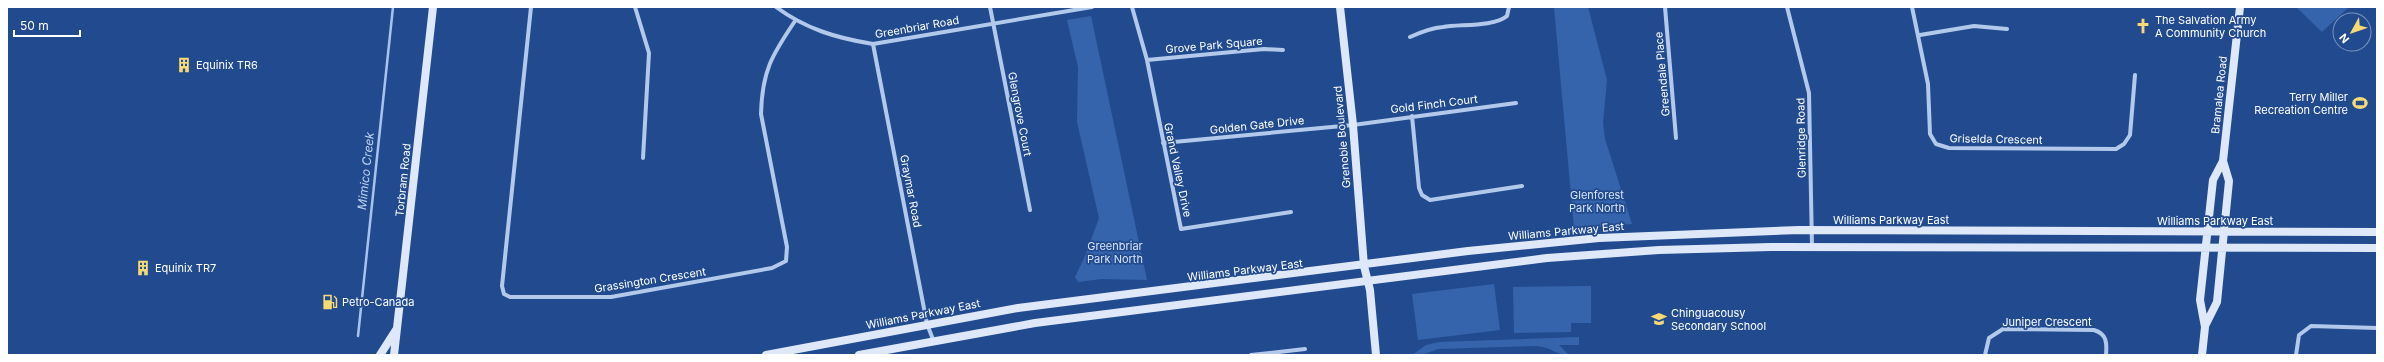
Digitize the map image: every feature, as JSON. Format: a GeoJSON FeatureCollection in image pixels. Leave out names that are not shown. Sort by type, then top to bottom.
{"type":"FeatureCollection","features":[{"type":"Feature","properties":{"kind":"main road","name":"Torbram Road"},"geometry":{"type":"LineString","coordinates":[[394,355],[432,7]]}},
{"type":"Feature","properties":{"kind":"main road","name":"Grenoble Boulevard"},"geometry":{"type":"LineString","coordinates":[[1340,7],[1353,124],[1364,266],[1376,355]]}},
{"type":"Feature","properties":{"kind":"main road","name":"Bramalea Road"},"geometry":{"type":"LineString","coordinates":[[2202,355],[2205,326],[2200,300],[2213,180],[2223,162],[2240,7]]}},
{"type":"Feature","properties":{"kind":"main road","name":"Bramalea Road"},"geometry":{"type":"LineString","coordinates":[[2205,326],[2217,302],[2229,181],[2223,162]]}},
{"type":"Feature","properties":{"kind":"main road","name":"Williams Parkway East"},"geometry":{"type":"LineString","coordinates":[[766,355],[1018,308],[1364,266],[1475,250],[1599,238],[1812,230],[2377,232]]}},
{"type":"Feature","properties":{"kind":"main road"},"geometry":{"type":"LineString","coordinates":[[859,355],[1035,323],[1547,258],[1660,250],[1812,247],[2377,248]]}},
{"type":"Feature","properties":{"kind":"main road"},"geometry":{"type":"LineString","coordinates":[[380,355],[397,328]]}},
{"type":"Feature","properties":{"kind":"street","name":"Grassington Crescent"},"geometry":{"type":"LineString","coordinates":[[531,7],[502,286],[504,294],[510,297],[611,298],[772,268],[786,261],[787,247],[761,114],[761,92],[764,75],[770,61],[795,21]]}},
{"type":"Feature","properties":{"kind":"street"},"geometry":{"type":"LineString","coordinates":[[635,7],[649,53],[643,158]]}},
{"type":"Feature","properties":{"kind":"street","name":"Greenbriar Road"},"geometry":{"type":"LineString","coordinates":[[776,7],[795,21],[833,36],[872,44],[992,22],[1092,7]]}},
{"type":"Feature","properties":{"kind":"street","name":"Glengrove Court"},"geometry":{"type":"LineString","coordinates":[[990,7],[1030,210]]}},
{"type":"Feature","properties":{"kind":"street","name":"Grand Valley Drive"},"geometry":{"type":"LineString","coordinates":[[1132,7],[1147,60],[1181,229],[1290,212]]}},
{"type":"Feature","properties":{"kind":"street"},"geometry":{"type":"LineString","coordinates":[[1410,37],[1427,29],[1444,26],[1498,22],[1507,16],[1509,7]]}},
{"type":"Feature","properties":{"kind":"street","name":"Greendale Place"},"geometry":{"type":"LineString","coordinates":[[1665,7],[1676,138]]}},
{"type":"Feature","properties":{"kind":"street","name":"Glenridge Road"},"geometry":{"type":"LineString","coordinates":[[1787,7],[1809,93],[1812,247]]}},
{"type":"Feature","properties":{"kind":"street","name":"Griselda Crescent"},"geometry":{"type":"LineString","coordinates":[[1912,7],[1920,35],[1928,84],[1930,134],[1936,144],[1949,148],[2116,148],[2124,144],[2130,135],[2135,75]]}},
{"type":"Feature","properties":{"kind":"street"},"geometry":{"type":"LineString","coordinates":[[1920,35],[1974,26],[2007,29]]}},
{"type":"Feature","properties":{"kind":"street","name":"Graymar Road"},"geometry":{"type":"LineString","coordinates":[[872,44],[927,324],[934,342]]}},
{"type":"Feature","properties":{"kind":"street","name":"Grove Park Square"},"geometry":{"type":"LineString","coordinates":[[1147,60],[1264,49],[1283,50]]}},
{"type":"Feature","properties":{"kind":"street","name":"Gold Finch Court"},"geometry":{"type":"LineString","coordinates":[[1353,124],[1516,103]]}},
{"type":"Feature","properties":{"kind":"street"},"geometry":{"type":"LineString","coordinates":[[1412,116],[1419,188],[1422,195],[1430,200],[1522,186]]}},
{"type":"Feature","properties":{"kind":"street","name":"Golden Gate Drive"},"geometry":{"type":"LineString","coordinates":[[1163,143],[1353,124]]}},
{"type":"Feature","properties":{"kind":"street"},"geometry":{"type":"LineString","coordinates":[[2296,355],[2299,335],[2311,326],[2377,328]]}},
{"type":"Feature","properties":{"kind":"street","name":"Juniper Crescent"},"geometry":{"type":"LineString","coordinates":[[1985,355],[1989,338],[2003,329],[2094,330],[2100,332],[2106,338],[2106,355]]}},
{"type":"Feature","properties":{"kind":"street"},"geometry":{"type":"LineString","coordinates":[[1251,355],[1305,349]]}},
{"type":"Feature","properties":{"kind":"green space","name":"Glenforest Park North"},"geometry":{"type":"Polygon","coordinates":[[[1554,7],[1588,7],[1607,80],[1603,122],[1605,139],[1632,224],[1574,228],[1554,7]]]}},
{"type":"Feature","properties":{"kind":"green space"},"geometry":{"type":"Polygon","coordinates":[[[2296,7],[2349,7],[2344,12],[2332,12],[2332,23],[2322,32],[2296,7]]]}},
{"type":"Feature","properties":{"kind":"green space","name":"Greenbriar Park North"},"geometry":{"type":"Polygon","coordinates":[[[1091,16],[1147,280],[1101,279],[1078,282],[1075,277],[1086,254],[1099,218],[1077,122],[1078,67],[1067,20],[1091,16]]]}},
{"type":"Feature","properties":{"kind":"green space"},"geometry":{"type":"Polygon","coordinates":[[[1494,284],[1500,330],[1418,340],[1412,294],[1494,284]]]}},
{"type":"Feature","properties":{"kind":"green space"},"geometry":{"type":"Polygon","coordinates":[[[1591,286],[1591,323],[1571,323],[1571,332],[1514,333],[1513,287],[1591,286]]]}},
{"type":"Feature","properties":{"kind":"green space"},"geometry":{"type":"Polygon","coordinates":[[[1579,337],[1579,345],[1559,345],[1569,355],[1560,354],[1545,347],[1536,346],[1438,349],[1422,355],[1412,355],[1426,345],[1439,342],[1579,337]]]}},
{"type":"Feature","properties":{"kind":"waterway","name":"Mimico Creek"},"geometry":{"type":"LineString","coordinates":[[358,336],[393,7]]}},
{"type":"Feature","properties":{"kind":"place","name":"The Salvation Army A Community Church"},"geometry":{"type":"Point","coordinates":[2143,26]}},
{"type":"Feature","properties":{"kind":"place","name":"Equinix TR6"},"geometry":{"type":"Point","coordinates":[184,65]}},
{"type":"Feature","properties":{"kind":"place","name":"Terry Miller Recreation Centre"},"geometry":{"type":"Point","coordinates":[2360,103]}},
{"type":"Feature","properties":{"kind":"place","name":"Equinix TR7"},"geometry":{"type":"Point","coordinates":[143,268]}},
{"type":"Feature","properties":{"kind":"place","name":"Petro-Canada"},"geometry":{"type":"Point","coordinates":[330,302]}},
{"type":"Feature","properties":{"kind":"place","name":"Chinguacousy Secondary School"},"geometry":{"type":"Point","coordinates":[1659,319]}}]}
